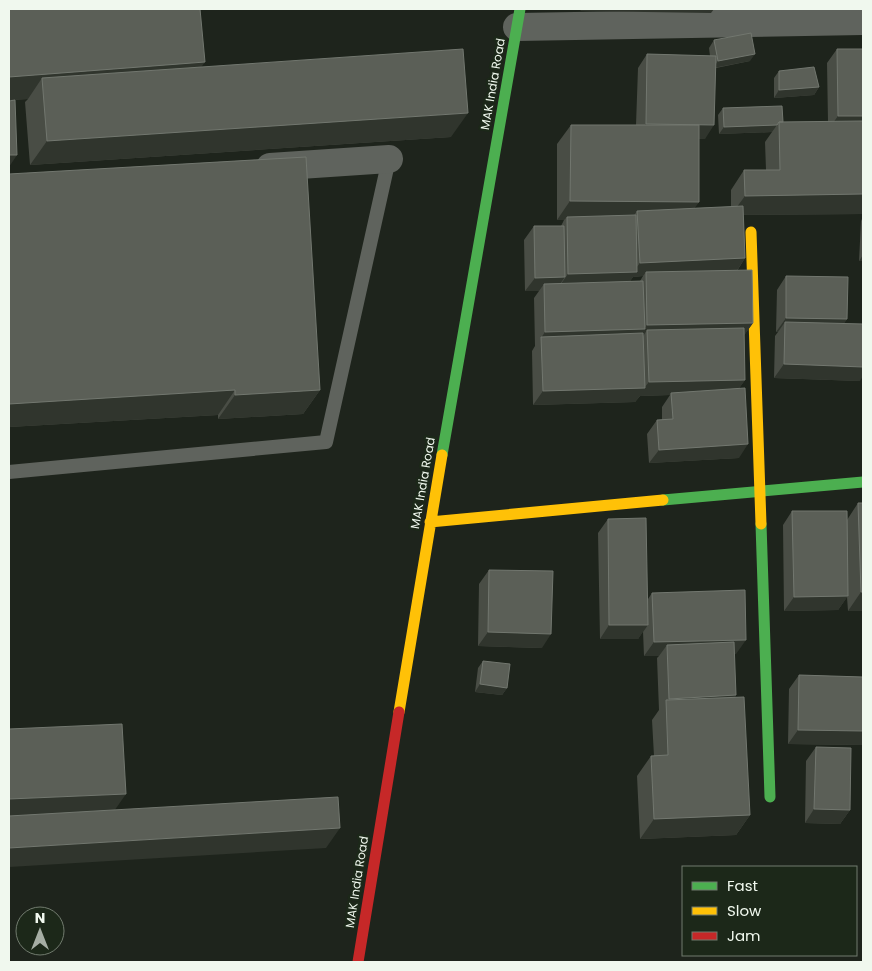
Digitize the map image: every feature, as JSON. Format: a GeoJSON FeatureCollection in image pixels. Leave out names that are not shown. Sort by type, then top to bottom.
{"type":"FeatureCollection","features":[{"type":"Feature","properties":{"kind":"street"},"geometry":{"type":"LineString","coordinates":[[519,18],[863,21]]}},
{"type":"Feature","properties":{"kind":"street","name":"MAK India Road"},"geometry":{"type":"LineString","coordinates":[[358,962],[430,522],[519,18]]}},
{"type":"Feature","properties":{"kind":"street"},"geometry":{"type":"LineString","coordinates":[[242,169],[388,159]]}},
{"type":"Feature","properties":{"kind":"street"},"geometry":{"type":"LineString","coordinates":[[751,232],[770,797]]}},
{"type":"Feature","properties":{"kind":"street"},"geometry":{"type":"LineString","coordinates":[[430,522],[863,482]]}},
{"type":"Feature","properties":{"kind":"lane"},"geometry":{"type":"LineString","coordinates":[[9,472],[326,442],[388,159]]}},
{"type":"Feature","properties":{"kind":"building"},"geometry":{"type":"Polygon","coordinates":[[[9,9],[200,9],[205,62],[9,77],[9,9]]]}},
{"type":"Feature","properties":{"kind":"building"},"geometry":{"type":"Polygon","coordinates":[[[751,33],[755,54],[718,61],[714,40],[751,33]]]}},
{"type":"Feature","properties":{"kind":"building"},"geometry":{"type":"Polygon","coordinates":[[[463,49],[468,113],[47,141],[42,78],[463,49]]]}},
{"type":"Feature","properties":{"kind":"building"},"geometry":{"type":"Polygon","coordinates":[[[837,49],[863,49],[863,116],[838,116],[837,49]]]}},
{"type":"Feature","properties":{"kind":"building"},"geometry":{"type":"Polygon","coordinates":[[[647,54],[716,56],[714,125],[646,124],[647,54]]]}},
{"type":"Feature","properties":{"kind":"building"},"geometry":{"type":"Polygon","coordinates":[[[814,67],[819,87],[779,90],[779,71],[814,67]]]}},
{"type":"Feature","properties":{"kind":"building"},"geometry":{"type":"Polygon","coordinates":[[[15,100],[17,155],[9,155],[9,101],[15,100]]]}},
{"type":"Feature","properties":{"kind":"building"},"geometry":{"type":"Polygon","coordinates":[[[782,106],[783,122],[779,122],[777,125],[724,127],[723,108],[782,106]]]}},
{"type":"Feature","properties":{"kind":"building"},"geometry":{"type":"Polygon","coordinates":[[[863,121],[863,194],[745,196],[744,170],[780,170],[779,122],[863,121]]]}},
{"type":"Feature","properties":{"kind":"building"},"geometry":{"type":"Polygon","coordinates":[[[571,125],[699,125],[699,202],[570,201],[571,125]]]}},
{"type":"Feature","properties":{"kind":"building"},"geometry":{"type":"Polygon","coordinates":[[[306,157],[320,390],[235,395],[235,390],[9,404],[9,174],[306,157]]]}},
{"type":"Feature","properties":{"kind":"building"},"geometry":{"type":"Polygon","coordinates":[[[743,206],[745,258],[640,263],[637,211],[743,206]]]}},
{"type":"Feature","properties":{"kind":"building"},"geometry":{"type":"Polygon","coordinates":[[[636,215],[637,272],[568,274],[567,217],[636,215]]]}},
{"type":"Feature","properties":{"kind":"building"},"geometry":{"type":"Polygon","coordinates":[[[534,226],[564,226],[565,277],[535,278],[534,226]]]}},
{"type":"Feature","properties":{"kind":"building"},"geometry":{"type":"Polygon","coordinates":[[[752,270],[753,323],[647,325],[646,272],[752,270]]]}},
{"type":"Feature","properties":{"kind":"building"},"geometry":{"type":"Polygon","coordinates":[[[786,276],[848,277],[847,319],[786,318],[786,276]]]}},
{"type":"Feature","properties":{"kind":"building"},"geometry":{"type":"Polygon","coordinates":[[[643,281],[645,329],[545,332],[544,284],[643,281]]]}},
{"type":"Feature","properties":{"kind":"building"},"geometry":{"type":"Polygon","coordinates":[[[785,322],[863,324],[863,367],[784,364],[785,322]]]}},
{"type":"Feature","properties":{"kind":"building"},"geometry":{"type":"Polygon","coordinates":[[[744,328],[745,380],[649,382],[647,330],[744,328]]]}},
{"type":"Feature","properties":{"kind":"building"},"geometry":{"type":"Polygon","coordinates":[[[643,333],[645,388],[543,391],[541,337],[643,333]]]}},
{"type":"Feature","properties":{"kind":"building"},"geometry":{"type":"Polygon","coordinates":[[[745,388],[748,444],[659,450],[657,420],[673,419],[671,393],[745,388]]]}},
{"type":"Feature","properties":{"kind":"building"},"geometry":{"type":"Polygon","coordinates":[[[858,503],[863,503],[863,592],[861,592],[858,503]]]}},
{"type":"Feature","properties":{"kind":"building"},"geometry":{"type":"Polygon","coordinates":[[[792,511],[847,511],[848,596],[794,597],[792,511]]]}},
{"type":"Feature","properties":{"kind":"building"},"geometry":{"type":"Polygon","coordinates":[[[646,518],[648,625],[609,625],[608,519],[646,518]]]}},
{"type":"Feature","properties":{"kind":"building"},"geometry":{"type":"Polygon","coordinates":[[[489,570],[553,571],[551,634],[488,632],[489,570]]]}},
{"type":"Feature","properties":{"kind":"building"},"geometry":{"type":"Polygon","coordinates":[[[745,590],[746,640],[654,642],[652,593],[745,590]]]}},
{"type":"Feature","properties":{"kind":"building"},"geometry":{"type":"Polygon","coordinates":[[[734,642],[736,695],[669,699],[667,645],[734,642]]]}},
{"type":"Feature","properties":{"kind":"building"},"geometry":{"type":"Polygon","coordinates":[[[483,661],[510,664],[507,688],[480,684],[483,661]]]}},
{"type":"Feature","properties":{"kind":"building"},"geometry":{"type":"Polygon","coordinates":[[[799,675],[863,677],[863,731],[798,730],[799,675]]]}},
{"type":"Feature","properties":{"kind":"building"},"geometry":{"type":"Polygon","coordinates":[[[744,697],[750,815],[654,819],[651,756],[668,755],[666,700],[744,697]]]}},
{"type":"Feature","properties":{"kind":"building"},"geometry":{"type":"Polygon","coordinates":[[[122,724],[126,794],[9,799],[9,729],[122,724]]]}},
{"type":"Feature","properties":{"kind":"building"},"geometry":{"type":"Polygon","coordinates":[[[816,747],[851,748],[850,810],[814,809],[816,747]]]}},
{"type":"Feature","properties":{"kind":"building"},"geometry":{"type":"Polygon","coordinates":[[[338,797],[340,828],[9,848],[9,816],[338,797]]]}},
{"type":"Feature","properties":{"kind":"traffic: fast"},"geometry":{"type":"LineString","coordinates":[[442,455],[520,9]]}},
{"type":"Feature","properties":{"kind":"traffic: fast"},"geometry":{"type":"LineString","coordinates":[[663,500],[863,482]]}},
{"type":"Feature","properties":{"kind":"traffic: fast"},"geometry":{"type":"LineString","coordinates":[[761,524],[770,797]]}},
{"type":"Feature","properties":{"kind":"traffic: slow"},"geometry":{"type":"LineString","coordinates":[[751,232],[761,524]]}},
{"type":"Feature","properties":{"kind":"traffic: slow"},"geometry":{"type":"LineString","coordinates":[[399,712],[442,455]]}},
{"type":"Feature","properties":{"kind":"traffic: slow"},"geometry":{"type":"LineString","coordinates":[[430,522],[663,500]]}},
{"type":"Feature","properties":{"kind":"traffic: jam"},"geometry":{"type":"LineString","coordinates":[[358,962],[399,712]]}}]}
